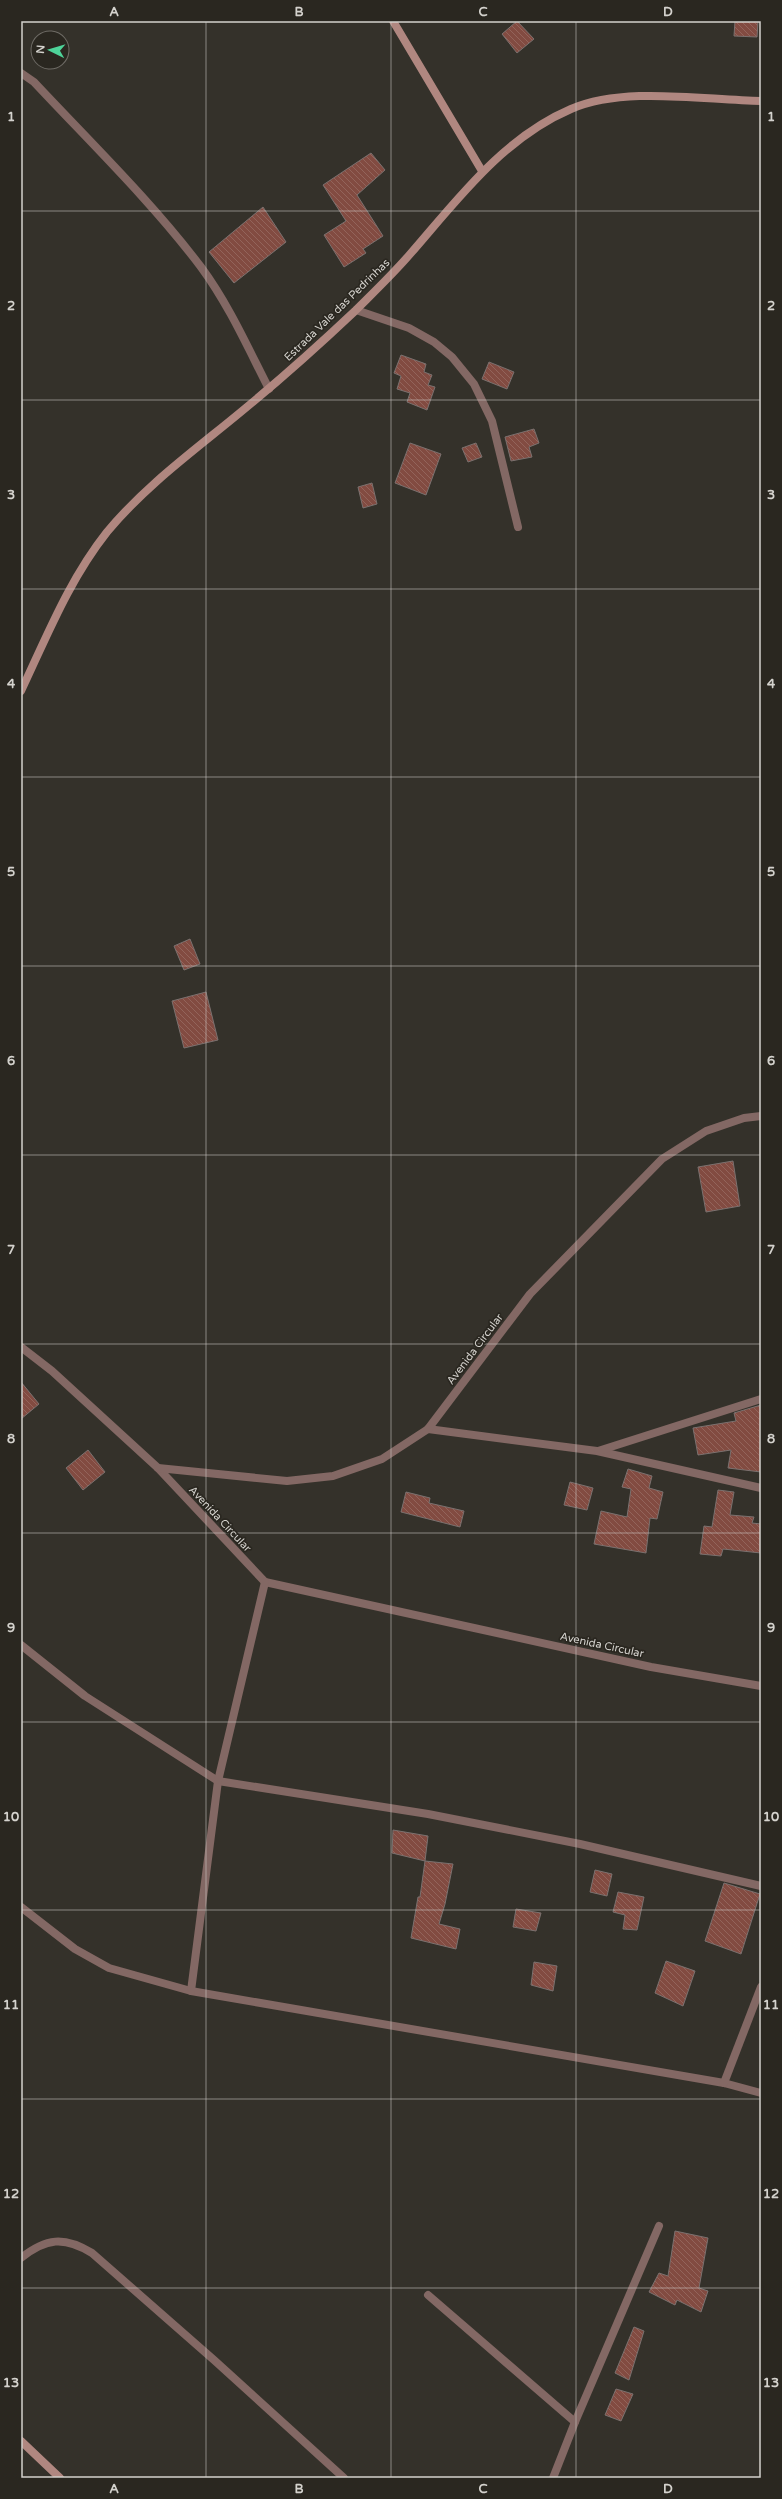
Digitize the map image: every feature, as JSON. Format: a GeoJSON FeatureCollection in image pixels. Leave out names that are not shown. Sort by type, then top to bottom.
{"type":"FeatureCollection","features":[{"type":"Feature","properties":{"kind":"main road"},"geometry":{"type":"LineString","coordinates":[[393,21],[482,171]]}},
{"type":"Feature","properties":{"kind":"main road","name":"Estrada Vale das Pedrinhas"},"geometry":{"type":"LineString","coordinates":[[21,691],[71,583],[106,533],[145,490],[269,389],[356,310],[409,256],[482,171],[537,128],[570,110],[602,99],[642,96],[761,101]]}},
{"type":"Feature","properties":{"kind":"main road"},"geometry":{"type":"LineString","coordinates":[[21,2441],[60,2478]]}},
{"type":"Feature","properties":{"kind":"street"},"geometry":{"type":"LineString","coordinates":[[21,73],[34,82],[143,198],[201,268],[227,309],[269,389]]}},
{"type":"Feature","properties":{"kind":"street"},"geometry":{"type":"LineString","coordinates":[[356,310],[409,328],[434,342],[452,357],[474,384],[492,421],[518,527]]}},
{"type":"Feature","properties":{"kind":"street","name":"Avenida Circular"},"geometry":{"type":"LineString","coordinates":[[158,1468],[287,1481],[334,1476],[382,1459],[428,1429],[530,1294],[662,1159],[706,1131],[744,1118],[761,1116]]}},
{"type":"Feature","properties":{"kind":"street","name":"Avenida Circular"},"geometry":{"type":"LineString","coordinates":[[21,1347],[52,1371],[158,1468],[265,1582],[652,1667],[761,1686]]}},
{"type":"Feature","properties":{"kind":"street"},"geometry":{"type":"LineString","coordinates":[[597,1451],[761,1399]]}},
{"type":"Feature","properties":{"kind":"street"},"geometry":{"type":"LineString","coordinates":[[428,1429],[597,1451],[761,1488]]}},
{"type":"Feature","properties":{"kind":"street"},"geometry":{"type":"LineString","coordinates":[[190,1991],[218,1780],[265,1582]]}},
{"type":"Feature","properties":{"kind":"street"},"geometry":{"type":"LineString","coordinates":[[21,1645],[84,1696],[218,1780],[428,1814],[580,1844],[761,1886]]}},
{"type":"Feature","properties":{"kind":"street"},"geometry":{"type":"LineString","coordinates":[[21,1907],[75,1949],[109,1968],[190,1991],[724,2083],[761,2093]]}},
{"type":"Feature","properties":{"kind":"street"},"geometry":{"type":"LineString","coordinates":[[724,2083],[761,1987]]}},
{"type":"Feature","properties":{"kind":"street"},"geometry":{"type":"LineString","coordinates":[[553,2478],[575,2422],[659,2226]]}},
{"type":"Feature","properties":{"kind":"street"},"geometry":{"type":"LineString","coordinates":[[21,2258],[34,2247],[58,2240],[76,2244],[92,2253],[214,2360],[344,2478]]}},
{"type":"Feature","properties":{"kind":"street"},"geometry":{"type":"LineString","coordinates":[[428,2295],[575,2422]]}},
{"type":"Feature","properties":{"kind":"building"},"geometry":{"type":"Polygon","coordinates":[[[517,21],[534,39],[517,53],[502,34],[517,21]]]}},
{"type":"Feature","properties":{"kind":"building"},"geometry":{"type":"Polygon","coordinates":[[[735,21],[758,21],[757,37],[734,36],[735,21]]]}},
{"type":"Feature","properties":{"kind":"building"},"geometry":{"type":"Polygon","coordinates":[[[371,153],[385,170],[357,195],[383,236],[363,249],[366,253],[344,267],[324,235],[346,221],[323,185],[371,153]]]}},
{"type":"Feature","properties":{"kind":"building"},"geometry":{"type":"Polygon","coordinates":[[[263,207],[286,242],[234,283],[209,252],[263,207]]]}},
{"type":"Feature","properties":{"kind":"building"},"geometry":{"type":"Polygon","coordinates":[[[401,355],[426,364],[424,372],[432,375],[428,385],[435,387],[427,410],[407,402],[410,393],[397,389],[401,376],[394,373],[401,355]]]}},
{"type":"Feature","properties":{"kind":"building"},"geometry":{"type":"Polygon","coordinates":[[[489,362],[514,372],[507,389],[482,379],[489,362]]]}},
{"type":"Feature","properties":{"kind":"building"},"geometry":{"type":"Polygon","coordinates":[[[534,429],[539,443],[529,447],[532,457],[511,461],[505,437],[534,429]]]}},
{"type":"Feature","properties":{"kind":"building"},"geometry":{"type":"Polygon","coordinates":[[[410,443],[441,454],[426,495],[395,483],[410,443]]]}},
{"type":"Feature","properties":{"kind":"building"},"geometry":{"type":"Polygon","coordinates":[[[476,443],[482,457],[468,462],[462,448],[476,443]]]}},
{"type":"Feature","properties":{"kind":"building"},"geometry":{"type":"Polygon","coordinates":[[[372,483],[377,504],[363,508],[358,487],[372,483]]]}},
{"type":"Feature","properties":{"kind":"building"},"geometry":{"type":"Polygon","coordinates":[[[190,939],[200,964],[184,970],[174,946],[190,939]]]}},
{"type":"Feature","properties":{"kind":"building"},"geometry":{"type":"Polygon","coordinates":[[[206,992],[218,1040],[184,1048],[172,1001],[206,992]]]}},
{"type":"Feature","properties":{"kind":"building"},"geometry":{"type":"Polygon","coordinates":[[[733,1161],[740,1206],[706,1212],[698,1167],[733,1161]]]}},
{"type":"Feature","properties":{"kind":"building"},"geometry":{"type":"Polygon","coordinates":[[[21,1382],[39,1404],[21,1419],[21,1382]]]}},
{"type":"Feature","properties":{"kind":"building"},"geometry":{"type":"Polygon","coordinates":[[[761,1405],[761,1472],[728,1468],[731,1450],[698,1455],[693,1428],[736,1421],[734,1413],[761,1405]]]}},
{"type":"Feature","properties":{"kind":"building"},"geometry":{"type":"Polygon","coordinates":[[[88,1450],[105,1472],[83,1490],[66,1468],[88,1450]]]}},
{"type":"Feature","properties":{"kind":"building"},"geometry":{"type":"Polygon","coordinates":[[[628,1469],[652,1476],[649,1488],[663,1492],[657,1519],[650,1518],[646,1553],[594,1544],[601,1511],[627,1517],[631,1489],[622,1487],[628,1469]]]}},
{"type":"Feature","properties":{"kind":"building"},"geometry":{"type":"Polygon","coordinates":[[[570,1482],[593,1488],[587,1510],[564,1505],[570,1482]]]}},
{"type":"Feature","properties":{"kind":"building"},"geometry":{"type":"Polygon","coordinates":[[[718,1490],[734,1492],[730,1515],[754,1517],[752,1523],[761,1524],[761,1553],[723,1549],[721,1556],[700,1554],[704,1526],[712,1527],[718,1490]]]}},
{"type":"Feature","properties":{"kind":"building"},"geometry":{"type":"Polygon","coordinates":[[[406,1492],[430,1498],[429,1503],[464,1511],[460,1527],[401,1512],[406,1492]]]}},
{"type":"Feature","properties":{"kind":"building"},"geometry":{"type":"Polygon","coordinates":[[[393,1830],[428,1836],[425,1861],[392,1853],[393,1830]]]}},
{"type":"Feature","properties":{"kind":"building"},"geometry":{"type":"Polygon","coordinates":[[[425,1861],[453,1864],[445,1904],[439,1924],[460,1929],[456,1949],[411,1938],[418,1897],[420,1897],[425,1861]]]}},
{"type":"Feature","properties":{"kind":"building"},"geometry":{"type":"Polygon","coordinates":[[[595,1870],[612,1874],[607,1896],[590,1892],[595,1870]]]}},
{"type":"Feature","properties":{"kind":"building"},"geometry":{"type":"Polygon","coordinates":[[[724,1883],[760,1894],[741,1954],[705,1941],[724,1883]]]}},
{"type":"Feature","properties":{"kind":"building"},"geometry":{"type":"Polygon","coordinates":[[[618,1892],[644,1897],[637,1930],[623,1929],[625,1915],[613,1912],[618,1892]]]}},
{"type":"Feature","properties":{"kind":"building"},"geometry":{"type":"Polygon","coordinates":[[[516,1909],[541,1913],[536,1931],[513,1927],[516,1909]]]}},
{"type":"Feature","properties":{"kind":"building"},"geometry":{"type":"Polygon","coordinates":[[[666,1961],[695,1971],[683,2006],[655,1993],[666,1961]]]}},
{"type":"Feature","properties":{"kind":"building"},"geometry":{"type":"Polygon","coordinates":[[[534,1962],[557,1966],[553,1991],[531,1985],[534,1962]]]}},
{"type":"Feature","properties":{"kind":"building"},"geometry":{"type":"Polygon","coordinates":[[[675,2231],[708,2238],[699,2288],[708,2291],[701,2312],[677,2300],[675,2305],[649,2292],[659,2273],[668,2276],[675,2231]]]}},
{"type":"Feature","properties":{"kind":"building"},"geometry":{"type":"Polygon","coordinates":[[[634,2327],[644,2331],[629,2380],[615,2373],[634,2327]]]}},
{"type":"Feature","properties":{"kind":"building"},"geometry":{"type":"Polygon","coordinates":[[[616,2389],[633,2394],[621,2421],[605,2415],[616,2389]]]}}]}
